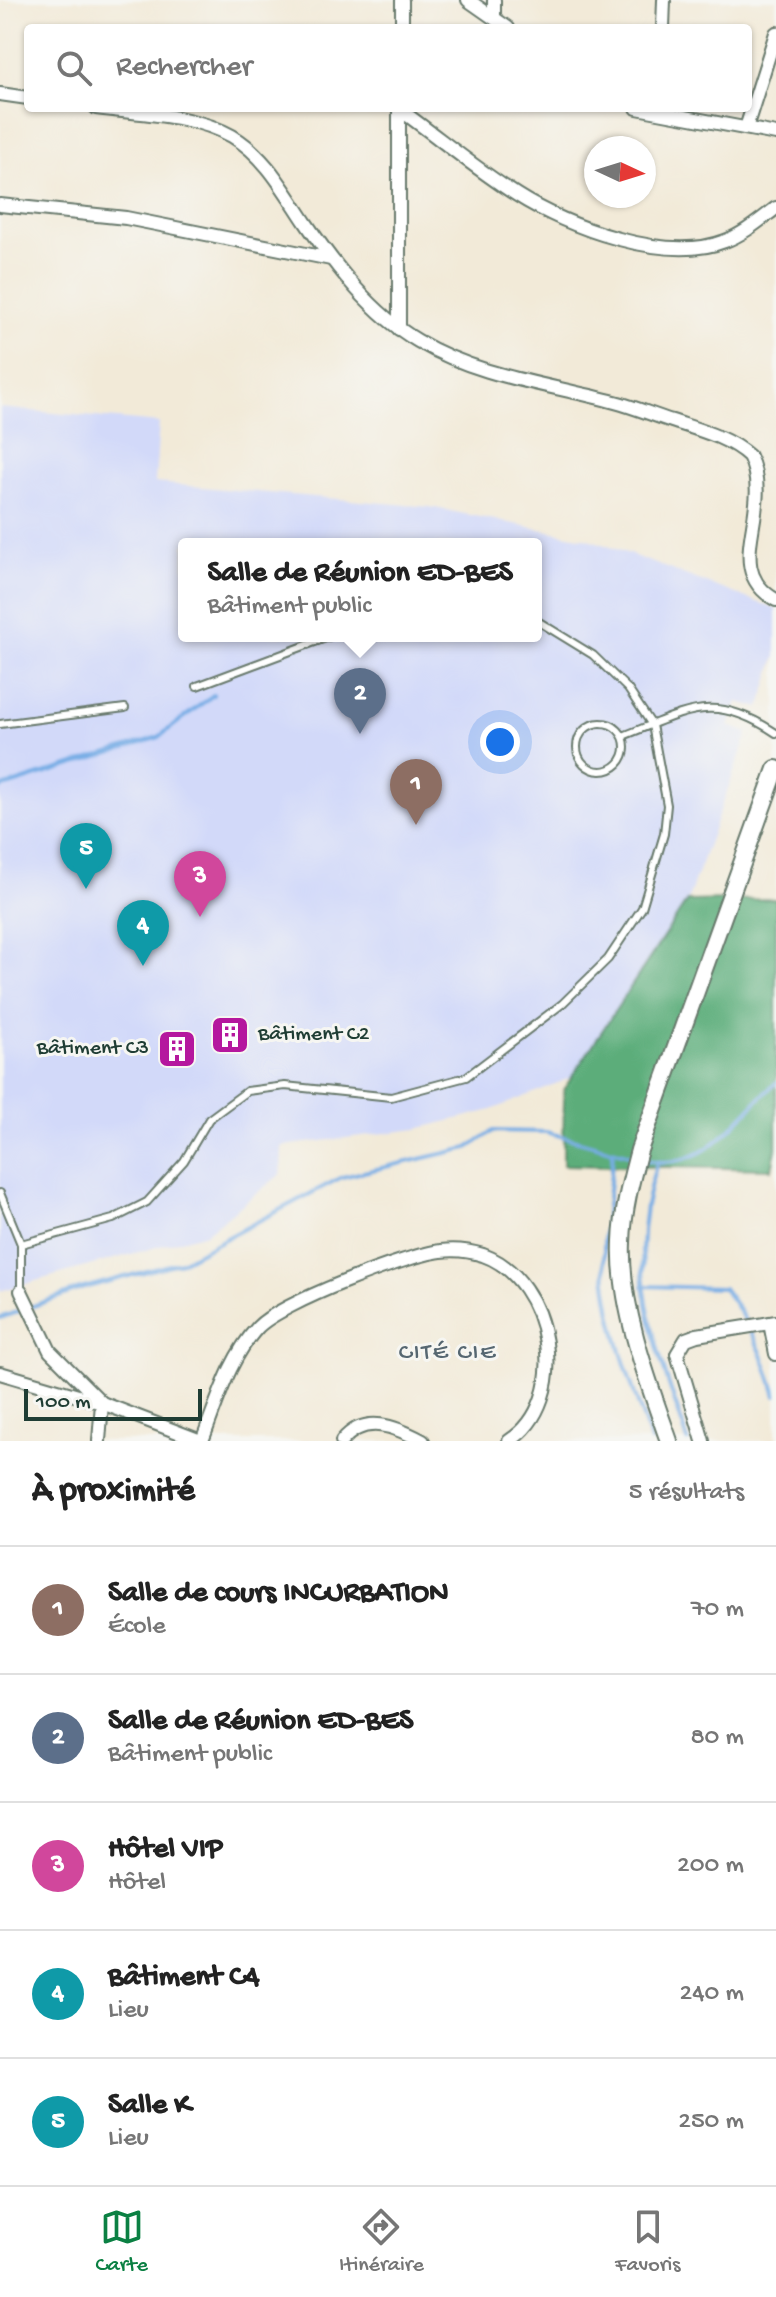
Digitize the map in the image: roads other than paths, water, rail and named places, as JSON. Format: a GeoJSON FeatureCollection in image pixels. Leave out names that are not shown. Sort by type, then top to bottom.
{"type":"FeatureCollection","features":[{"type":"Feature","properties":{"kind":"main road"},"geometry":{"type":"LineString","coordinates":[[669,1441],[650,1388],[622,1265],[624,1209],[639,1150],[776,769]]}},
{"type":"Feature","properties":{"kind":"street"},"geometry":{"type":"LineString","coordinates":[[402,0],[402,24]]}},
{"type":"Feature","properties":{"kind":"street"},"geometry":{"type":"LineString","coordinates":[[468,0],[503,24]]}},
{"type":"Feature","properties":{"kind":"street"},"geometry":{"type":"LineString","coordinates":[[494,0],[494,17]]}},
{"type":"Feature","properties":{"kind":"street"},"geometry":{"type":"LineString","coordinates":[[663,24],[664,0]]}},
{"type":"Feature","properties":{"kind":"street"},"geometry":{"type":"LineString","coordinates":[[752,109],[776,33]]}},
{"type":"Feature","properties":{"kind":"street"},"geometry":{"type":"LineString","coordinates":[[0,94],[24,97]]}},
{"type":"Feature","properties":{"kind":"street"},"geometry":{"type":"LineString","coordinates":[[123,112],[197,123],[230,135],[254,152],[331,259],[399,329],[422,343],[486,370],[537,386],[614,401],[720,438],[760,465],[771,484]]}},
{"type":"Feature","properties":{"kind":"street"},"geometry":{"type":"LineString","coordinates":[[399,112],[399,329]]}},
{"type":"Feature","properties":{"kind":"street"},"geometry":{"type":"LineString","coordinates":[[404,112],[519,197],[607,236],[645,246],[700,248],[726,241],[776,208]]}},
{"type":"Feature","properties":{"kind":"street"},"geometry":{"type":"LineString","coordinates":[[669,112],[776,134]]}},
{"type":"Feature","properties":{"kind":"street"},"geometry":{"type":"LineString","coordinates":[[746,128],[751,112]]}},
{"type":"Feature","properties":{"kind":"street"},"geometry":{"type":"LineString","coordinates":[[0,205],[126,218],[331,259]]}},
{"type":"Feature","properties":{"kind":"street"},"geometry":{"type":"LineString","coordinates":[[768,529],[755,566],[761,586],[776,600]]}},
{"type":"Feature","properties":{"kind":"street"},"geometry":{"type":"LineString","coordinates":[[0,1373],[102,1403],[202,1441],[228,1373],[244,1345],[279,1310],[414,1258],[462,1250],[485,1256],[507,1269],[527,1289],[539,1317],[547,1372],[542,1396],[529,1423],[509,1441]]}},
{"type":"Feature","properties":{"kind":"street"},"geometry":{"type":"LineString","coordinates":[[21,1291],[30,1316],[50,1351],[102,1403],[99,1441]]}},
{"type":"Feature","properties":{"kind":"street"},"geometry":{"type":"LineString","coordinates":[[703,1441],[677,1354],[680,1345],[697,1335],[773,1323],[776,1354]]}},
{"type":"Feature","properties":{"kind":"street"},"geometry":{"type":"LineString","coordinates":[[342,1441],[356,1428],[370,1423],[404,1431],[423,1441]]}},
{"type":"Feature","properties":{"kind":"lane"},"geometry":{"type":"LineString","coordinates":[[21,1244],[113,1219],[147,1202],[184,1161],[209,1119],[247,1091],[285,1086],[373,1097],[405,1095],[451,1083],[480,1069],[562,1004],[608,959],[642,908],[655,871],[667,805],[652,725],[628,689],[593,655],[542,624]]}},
{"type":"Feature","properties":{"kind":"lane"},"geometry":{"type":"LineString","coordinates":[[197,686],[315,642]]}},
{"type":"Feature","properties":{"kind":"lane"},"geometry":{"type":"LineString","coordinates":[[623,736],[696,709],[714,707],[743,713],[776,733]]}},
{"type":"Feature","properties":{"kind":"lane"},"geometry":{"type":"LineString","coordinates":[[0,724],[125,708]]}},
{"type":"Feature","properties":{"kind":"lane"},"geometry":{"type":"LineString","coordinates":[[609,724],[623,736],[624,754],[612,768],[593,769],[580,757],[579,739],[591,725],[609,724]]}},
{"type":"Feature","properties":{"kind":"lane"},"geometry":{"type":"LineString","coordinates":[[0,1193],[21,1244],[21,1291]]}},
{"type":"Feature","properties":{"kind":"waterway"},"geometry":{"type":"LineString","coordinates":[[0,788],[159,737],[213,695]]}},
{"type":"Feature","properties":{"kind":"waterway"},"geometry":{"type":"LineString","coordinates":[[641,1159],[664,1162],[701,1152],[717,1141],[776,1083]]}},
{"type":"Feature","properties":{"kind":"waterway"},"geometry":{"type":"LineString","coordinates":[[0,1318],[80,1289],[181,1262],[342,1177],[468,1148],[493,1131],[546,1132],[633,1156]]}},
{"type":"Feature","properties":{"kind":"waterway"},"geometry":{"type":"LineString","coordinates":[[613,1151],[604,1238],[608,1299],[627,1371],[651,1441]]}},
{"type":"Feature","properties":{"kind":"waterway"},"geometry":{"type":"LineString","coordinates":[[657,1163],[642,1236],[643,1270],[654,1337],[688,1441]]}},
{"type":"Feature","properties":{"kind":"waterway"},"geometry":{"type":"LineString","coordinates":[[643,1286],[723,1288],[755,1339],[776,1396]]}},
{"type":"Feature","properties":{"kind":"place","name":"Salle de Réunion ED-BES"},"geometry":{"type":"Point","coordinates":[360,734]}},
{"type":"Feature","properties":{"kind":"place","name":"Salle de cours INCURBATION"},"geometry":{"type":"Point","coordinates":[416,825]}},
{"type":"Feature","properties":{"kind":"place","name":"Salle K"},"geometry":{"type":"Point","coordinates":[86,889]}},
{"type":"Feature","properties":{"kind":"place","name":"Hôtel VIP"},"geometry":{"type":"Point","coordinates":[200,917]}},
{"type":"Feature","properties":{"kind":"place","name":"Bâtiment C4"},"geometry":{"type":"Point","coordinates":[143,966]}},
{"type":"Feature","properties":{"kind":"place","name":"Bâtiment C2"},"geometry":{"type":"Point","coordinates":[230,1035]}},
{"type":"Feature","properties":{"kind":"place","name":"Bâtiment C3"},"geometry":{"type":"Point","coordinates":[177,1049]}},
{"type":"Feature","properties":{"kind":"district","name":"CITÉ CIE"},"geometry":{"type":"Point","coordinates":[448,1353]}}]}
